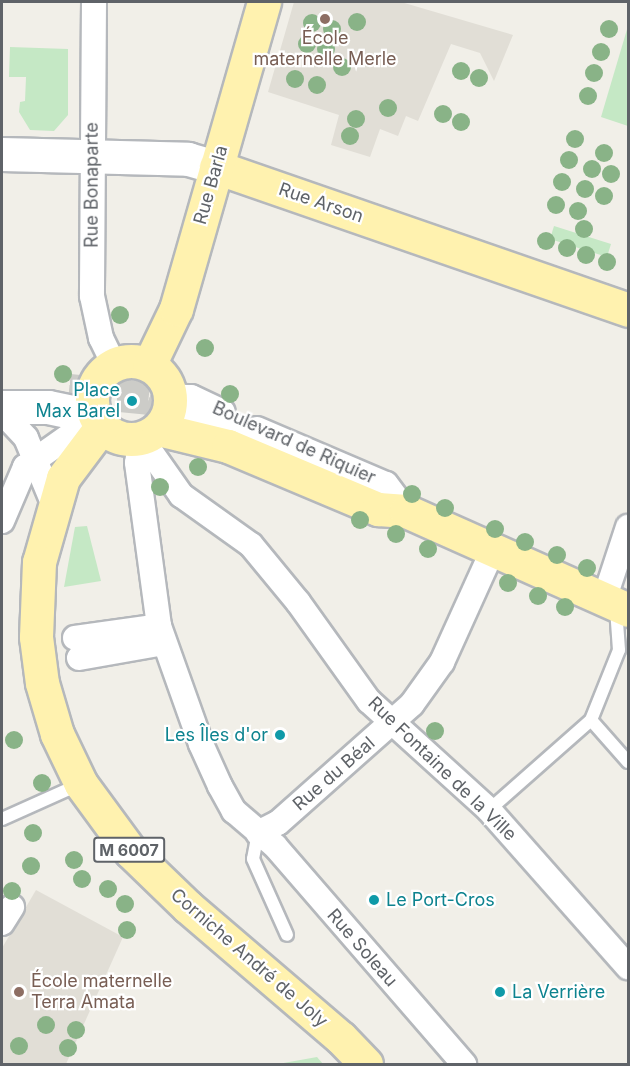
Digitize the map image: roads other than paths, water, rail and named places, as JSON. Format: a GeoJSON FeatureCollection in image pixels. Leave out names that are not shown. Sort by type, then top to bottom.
{"type":"FeatureCollection","features":[{"type":"Feature","properties":{"kind":"main road","name":"Rue Barla"},"geometry":{"type":"LineString","coordinates":[[149,366],[176,309],[264,2]]}},
{"type":"Feature","properties":{"kind":"main road","name":"Rue Arson"},"geometry":{"type":"LineString","coordinates":[[2,154],[188,159],[628,310]]}},
{"type":"Feature","properties":{"kind":"main road"},"geometry":{"type":"LineString","coordinates":[[2,406],[48,407],[99,422],[125,439],[149,433],[169,408],[166,383],[149,366],[126,361],[114,365],[101,375],[93,390],[99,422]]}},
{"type":"Feature","properties":{"kind":"main road"},"geometry":{"type":"LineString","coordinates":[[2,387],[69,390]]}},
{"type":"Feature","properties":{"kind":"main road"},"geometry":{"type":"LineString","coordinates":[[197,416],[394,503]]}},
{"type":"Feature","properties":{"kind":"main road","name":"Corniche André de Joly"},"geometry":{"type":"LineString","coordinates":[[99,422],[63,478],[53,503],[39,562],[36,637],[42,683],[57,734],[81,784],[131,852],[188,907],[341,1038],[366,1065]]}},
{"type":"Feature","properties":{"kind":"main road","name":"Boulevard de Riquier"},"geometry":{"type":"LineString","coordinates":[[149,433],[228,446],[378,509],[394,503],[492,552],[616,605]]}},
{"type":"Feature","properties":{"kind":"street","name":"Rue Bonaparte"},"geometry":{"type":"LineString","coordinates":[[93,2],[92,296],[101,338],[114,365]]}},
{"type":"Feature","properties":{"kind":"street","name":"Boulevard de Riquier"},"geometry":{"type":"LineString","coordinates":[[169,396],[191,397],[386,484],[394,503]]}},
{"type":"Feature","properties":{"kind":"street"},"geometry":{"type":"LineString","coordinates":[[2,412],[20,428],[35,456],[53,503]]}},
{"type":"Feature","properties":{"kind":"street"},"geometry":{"type":"LineString","coordinates":[[2,521],[16,482],[35,456],[99,422]]}},
{"type":"Feature","properties":{"kind":"street","name":"Rue Soleau"},"geometry":{"type":"LineString","coordinates":[[149,433],[137,463],[161,634],[220,786],[234,811],[275,846],[464,1065]]}},
{"type":"Feature","properties":{"kind":"street","name":"Rue Fontaine de la Ville"},"geometry":{"type":"LineString","coordinates":[[149,433],[181,495],[250,544],[303,609],[369,701],[489,810],[628,967]]}},
{"type":"Feature","properties":{"kind":"street"},"geometry":{"type":"LineString","coordinates":[[616,605],[628,527]]}},
{"type":"Feature","properties":{"kind":"street","name":"Rue du Béal"},"geometry":{"type":"LineString","coordinates":[[258,833],[278,823],[412,704],[442,662],[492,552]]}},
{"type":"Feature","properties":{"kind":"street"},"geometry":{"type":"LineString","coordinates":[[77,648],[161,634]]}},
{"type":"Feature","properties":{"kind":"lane"},"geometry":{"type":"LineString","coordinates":[[489,810],[591,720],[619,650],[616,605]]}},
{"type":"Feature","properties":{"kind":"lane"},"geometry":{"type":"LineString","coordinates":[[591,720],[628,762]]}},
{"type":"Feature","properties":{"kind":"lane"},"geometry":{"type":"LineString","coordinates":[[2,819],[81,784]]}},
{"type":"Feature","properties":{"kind":"lane"},"geometry":{"type":"LineString","coordinates":[[258,833],[253,859],[287,935]]}},
{"type":"Feature","properties":{"kind":"tunnel"},"geometry":{"type":"LineString","coordinates":[[69,390],[149,398],[197,415]]}},
{"type":"Feature","properties":{"kind":"place","name":"École maternelle Merle"},"geometry":{"type":"Point","coordinates":[325,19]}},
{"type":"Feature","properties":{"kind":"place","name":"Place Max Barel"},"geometry":{"type":"Point","coordinates":[132,401]}},
{"type":"Feature","properties":{"kind":"place","name":"Les Îles d'or"},"geometry":{"type":"Point","coordinates":[280,735]}},
{"type":"Feature","properties":{"kind":"place","name":"Le Port-Cros"},"geometry":{"type":"Point","coordinates":[374,900]}},
{"type":"Feature","properties":{"kind":"place","name":"École maternelle Terra Amata"},"geometry":{"type":"Point","coordinates":[19,992]}},
{"type":"Feature","properties":{"kind":"place","name":"La Verrière"},"geometry":{"type":"Point","coordinates":[500,992]}}]}
